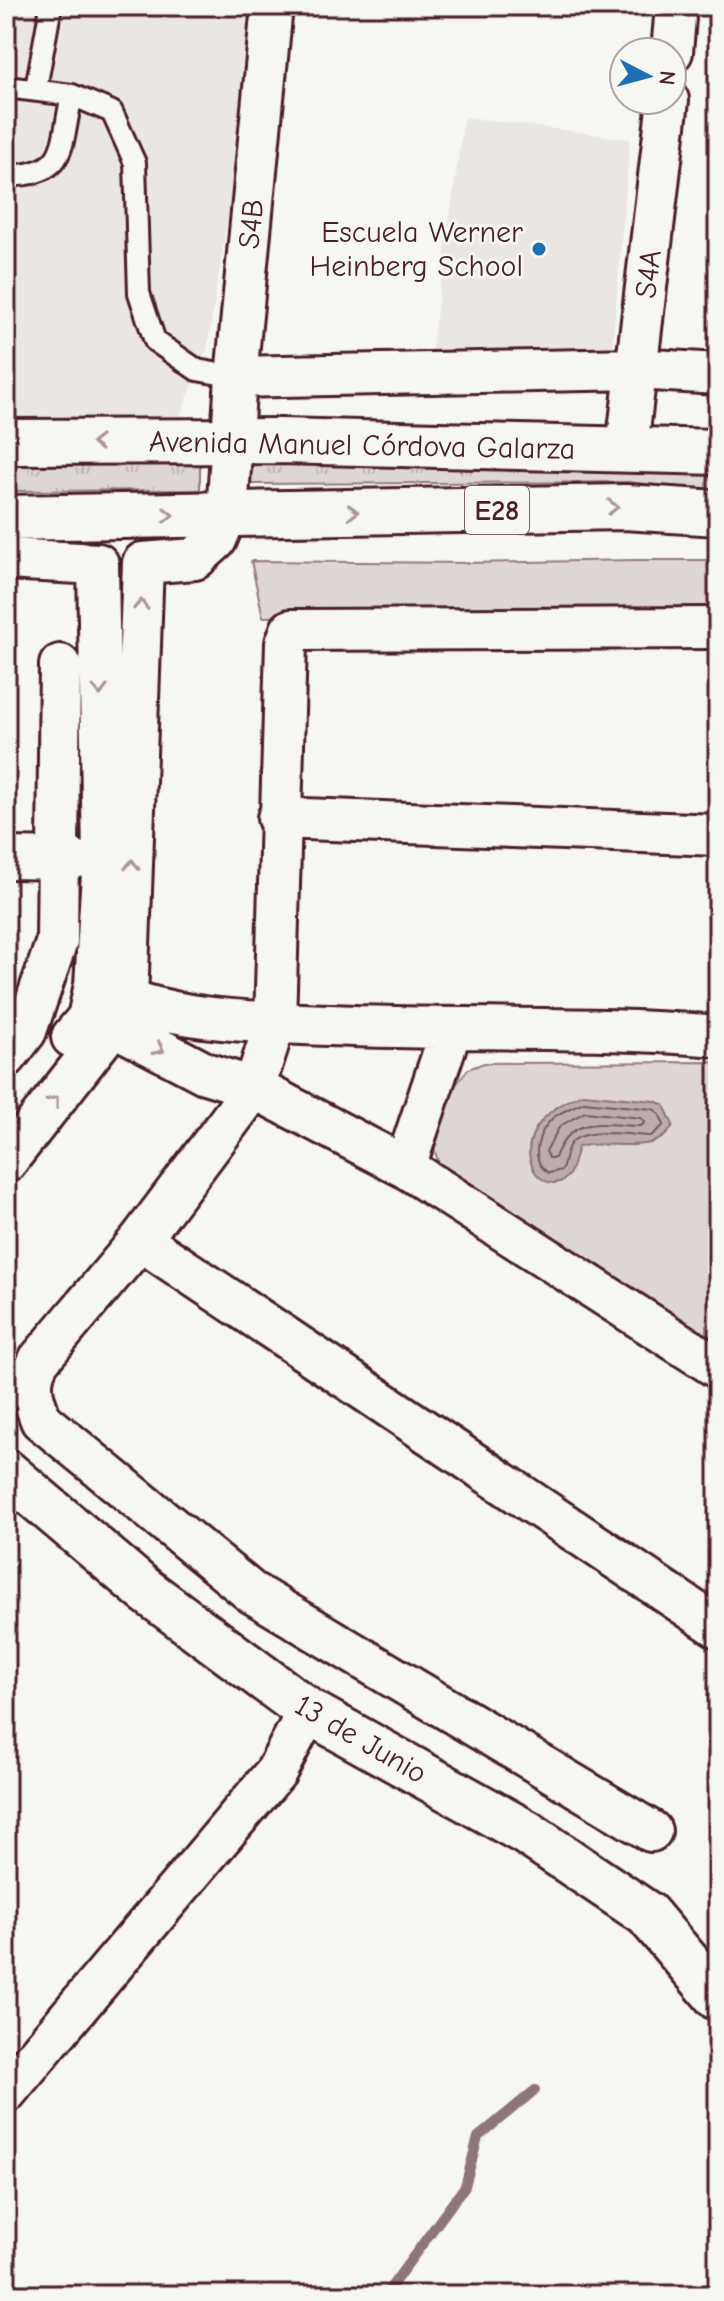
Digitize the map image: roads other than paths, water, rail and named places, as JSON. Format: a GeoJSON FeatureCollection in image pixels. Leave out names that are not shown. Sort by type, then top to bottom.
{"type":"FeatureCollection","features":[{"type":"Feature","properties":{"kind":"main road","name":"Avenida Manuel Córdova Galarza"},"geometry":{"type":"LineString","coordinates":[[6,442],[280,441],[718,452]]}},
{"type":"Feature","properties":{"kind":"main road","name":"Avenida Manuel Córdova Galarza"},"geometry":{"type":"LineString","coordinates":[[6,518],[625,507],[718,513]]}},
{"type":"Feature","properties":{"kind":"main road","name":"13 de Junio"},"geometry":{"type":"LineString","coordinates":[[6,1472],[145,1590],[308,1711],[527,1833],[647,1914],[718,1998]]}},
{"type":"Feature","properties":{"kind":"street","name":"S4B"},"geometry":{"type":"LineString","coordinates":[[227,514],[236,377],[272,6]]}},
{"type":"Feature","properties":{"kind":"street"},"geometry":{"type":"LineString","coordinates":[[673,36],[676,6]]}},
{"type":"Feature","properties":{"kind":"street","name":"S4A"},"geometry":{"type":"LineString","coordinates":[[627,448],[666,116]]}},
{"type":"Feature","properties":{"kind":"street"},"geometry":{"type":"LineString","coordinates":[[236,377],[636,369],[718,374]]}},
{"type":"Feature","properties":{"kind":"street"},"geometry":{"type":"LineString","coordinates":[[6,559],[98,564],[195,559],[216,540],[227,514]]}},
{"type":"Feature","properties":{"kind":"street"},"geometry":{"type":"LineString","coordinates":[[6,1162],[106,1007],[143,563]]}},
{"type":"Feature","properties":{"kind":"street"},"geometry":{"type":"LineString","coordinates":[[6,1057],[26,1031],[57,941],[80,859],[98,564]]}},
{"type":"Feature","properties":{"kind":"street"},"geometry":{"type":"LineString","coordinates":[[651,1831],[251,1592],[41,1420],[32,1397],[30,1377],[39,1360],[140,1240],[254,1088],[275,1023],[278,818],[286,643],[291,630],[297,627],[718,628]]}},
{"type":"Feature","properties":{"kind":"street"},"geometry":{"type":"LineString","coordinates":[[60,665],[80,859],[106,1007],[205,1073],[254,1088],[405,1167],[718,1368]]}},
{"type":"Feature","properties":{"kind":"street"},"geometry":{"type":"LineString","coordinates":[[278,818],[718,835]]}},
{"type":"Feature","properties":{"kind":"street"},"geometry":{"type":"LineString","coordinates":[[6,858],[80,859]]}},
{"type":"Feature","properties":{"kind":"street"},"geometry":{"type":"LineString","coordinates":[[106,1007],[275,1023],[451,1030],[644,1029],[718,1036]]}},
{"type":"Feature","properties":{"kind":"street"},"geometry":{"type":"LineString","coordinates":[[6,1118],[106,1007]]}},
{"type":"Feature","properties":{"kind":"street"},"geometry":{"type":"LineString","coordinates":[[405,1167],[451,1030]]}},
{"type":"Feature","properties":{"kind":"street"},"geometry":{"type":"LineString","coordinates":[[140,1240],[718,1627]]}},
{"type":"Feature","properties":{"kind":"street"},"geometry":{"type":"LineString","coordinates":[[6,2092],[276,1772],[308,1711]]}},
{"type":"Feature","properties":{"kind":"lane"},"geometry":{"type":"LineString","coordinates":[[36,88],[51,6]]}},
{"type":"Feature","properties":{"kind":"lane"},"geometry":{"type":"LineString","coordinates":[[6,87],[36,88],[72,95],[112,112],[135,163],[139,293],[155,341],[197,370],[236,377]]}},
{"type":"Feature","properties":{"kind":"lane"},"geometry":{"type":"LineString","coordinates":[[6,176],[34,175],[48,169],[58,157],[72,95]]}},
{"type":"Feature","properties":{"kind":"water"},"geometry":{"type":"Polygon","coordinates":[[[583,1094],[655,1101],[664,1105],[673,1125],[666,1135],[644,1144],[578,1147],[568,1176],[557,1183],[546,1181],[536,1173],[530,1160],[530,1144],[537,1127],[554,1109],[583,1094]]]}},
{"type":"Feature","properties":{"kind":"waterway"},"geometry":{"type":"LineString","coordinates":[[715,1914],[718,1911]]}},
{"type":"Feature","properties":{"kind":"waterway"},"geometry":{"type":"LineString","coordinates":[[385,2295],[465,2186],[478,2137],[535,2090]]}},
{"type":"Feature","properties":{"kind":"place","name":"Escuela Werner Heinberg School"},"geometry":{"type":"Point","coordinates":[539,249]}}]}
